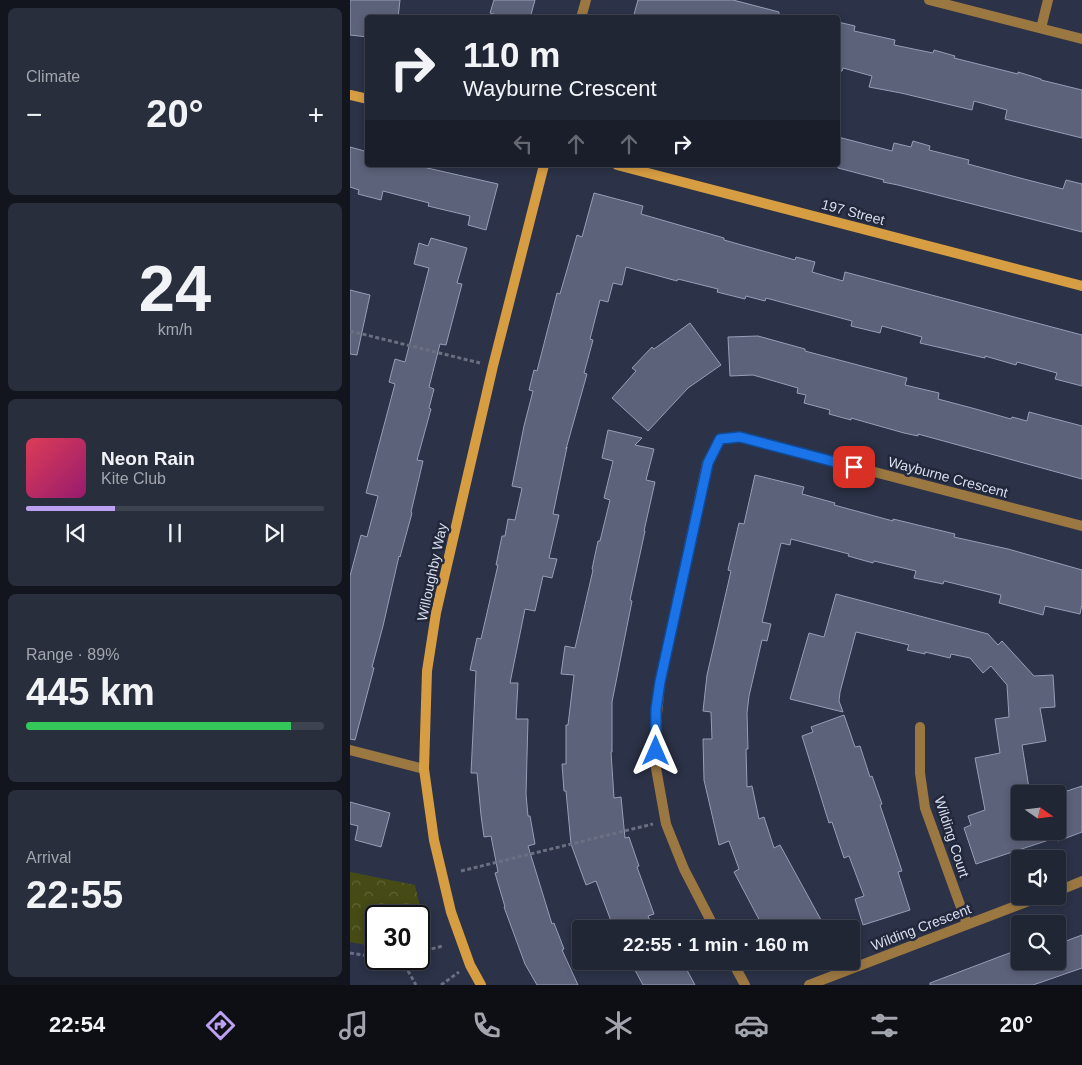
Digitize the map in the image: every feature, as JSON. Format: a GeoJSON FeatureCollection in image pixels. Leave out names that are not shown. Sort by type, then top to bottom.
{"type":"FeatureCollection","features":[{"type":"Feature","properties":{"kind":"street"},"geometry":{"type":"LineString","coordinates":[[582,15],[586,0]]}},
{"type":"Feature","properties":{"kind":"street"},"geometry":{"type":"LineString","coordinates":[[929,0],[1082,39]]}},
{"type":"Feature","properties":{"kind":"street"},"geometry":{"type":"LineString","coordinates":[[1041,28],[1048,0]]}},
{"type":"Feature","properties":{"kind":"street"},"geometry":{"type":"LineString","coordinates":[[350,95],[365,98]]}},
{"type":"Feature","properties":{"kind":"street","name":"Willoughby Way"},"geometry":{"type":"LineString","coordinates":[[481,985],[470,965],[451,912],[434,840],[424,769],[427,671],[436,613],[493,366],[543,167]]}},
{"type":"Feature","properties":{"kind":"street","name":"197 Street"},"geometry":{"type":"LineString","coordinates":[[625,167],[1082,286]]}},
{"type":"Feature","properties":{"kind":"street","name":"Wayburne Crescent"},"geometry":{"type":"LineString","coordinates":[[710,920],[684,869],[665,820],[656,768],[655,735],[660,682],[708,463],[720,439],[740,437],[1082,526]]}},
{"type":"Feature","properties":{"kind":"street","name":"Wilding Court"},"geometry":{"type":"LineString","coordinates":[[920,727],[920,773],[925,808],[967,924]]}},
{"type":"Feature","properties":{"kind":"street"},"geometry":{"type":"LineString","coordinates":[[350,750],[424,769]]}},
{"type":"Feature","properties":{"kind":"street"},"geometry":{"type":"LineString","coordinates":[[1066,888],[1082,882]]}},
{"type":"Feature","properties":{"kind":"street","name":"Wilding Crescent"},"geometry":{"type":"LineString","coordinates":[[809,985],[1018,905]]}},
{"type":"Feature","properties":{"kind":"street"},"geometry":{"type":"LineString","coordinates":[[737,970],[745,985]]}},
{"type":"Feature","properties":{"kind":"path"},"geometry":{"type":"LineString","coordinates":[[350,331],[493,366]]}},
{"type":"Feature","properties":{"kind":"path"},"geometry":{"type":"LineString","coordinates":[[461,871],[665,820]]}},
{"type":"Feature","properties":{"kind":"path"},"geometry":{"type":"LineString","coordinates":[[430,949],[443,946]]}},
{"type":"Feature","properties":{"kind":"path"},"geometry":{"type":"LineString","coordinates":[[350,952],[365,955]]}},
{"type":"Feature","properties":{"kind":"path"},"geometry":{"type":"LineString","coordinates":[[440,985],[470,965]]}},
{"type":"Feature","properties":{"kind":"path"},"geometry":{"type":"LineString","coordinates":[[408,970],[416,985]]}},
{"type":"Feature","properties":{"kind":"green space"},"geometry":{"type":"Polygon","coordinates":[[[350,872],[415,885],[420,905],[365,905],[365,945],[350,942],[350,872]]]}},
{"type":"Feature","properties":{"kind":"building"},"geometry":{"type":"Polygon","coordinates":[[[350,0],[400,0],[398,15],[365,15],[365,37],[350,35],[350,0]]]}},
{"type":"Feature","properties":{"kind":"building"},"geometry":{"type":"Polygon","coordinates":[[[494,0],[535,0],[531,15],[496,15],[490,13],[494,0]]]}},
{"type":"Feature","properties":{"kind":"building"},"geometry":{"type":"Polygon","coordinates":[[[638,0],[733,0],[779,12],[779,15],[634,15],[638,0]]]}},
{"type":"Feature","properties":{"kind":"building"},"geometry":{"type":"Polygon","coordinates":[[[840,22],[855,26],[854,31],[895,40],[894,45],[933,53],[934,50],[955,56],[954,58],[1018,74],[1018,72],[1082,90],[1082,138],[1005,119],[1007,110],[974,101],[972,110],[869,87],[872,76],[843,68],[840,71],[840,22]]]}},
{"type":"Feature","properties":{"kind":"building"},"geometry":{"type":"Polygon","coordinates":[[[840,138],[892,151],[894,143],[911,147],[913,141],[930,146],[929,150],[969,160],[968,164],[1063,189],[1066,180],[1082,184],[1082,232],[883,182],[884,180],[838,168],[840,167],[840,138]]]}},
{"type":"Feature","properties":{"kind":"building"},"geometry":{"type":"Polygon","coordinates":[[[350,147],[365,151],[365,167],[423,167],[498,184],[486,230],[468,225],[470,216],[428,206],[429,203],[383,191],[381,200],[358,194],[359,190],[350,187],[350,147]]]}},
{"type":"Feature","properties":{"kind":"building"},"geometry":{"type":"Polygon","coordinates":[[[594,193],[643,206],[641,214],[724,238],[724,240],[795,260],[796,257],[815,262],[812,272],[843,281],[845,272],[1082,335],[1082,386],[1055,379],[1057,373],[1017,362],[1016,365],[985,356],[985,358],[920,343],[922,337],[882,326],[880,333],[851,326],[852,321],[766,298],[765,301],[746,296],[745,299],[717,292],[718,289],[678,279],[677,281],[626,267],[622,285],[613,283],[608,302],[600,300],[590,339],[593,340],[584,373],[587,374],[566,449],[567,447],[553,514],[559,515],[549,558],[557,559],[552,578],[543,576],[535,611],[525,609],[510,683],[518,683],[516,719],[528,719],[526,794],[528,816],[530,816],[535,844],[528,846],[552,924],[554,923],[564,949],[562,950],[578,985],[537,985],[525,964],[504,907],[495,873],[498,872],[491,836],[484,837],[477,773],[471,773],[476,671],[470,670],[477,638],[481,639],[498,565],[496,565],[502,536],[505,536],[508,519],[515,520],[522,488],[512,486],[533,391],[529,390],[534,370],[537,371],[557,293],[560,294],[577,235],[582,237],[594,193]]]}},
{"type":"Feature","properties":{"kind":"building"},"geometry":{"type":"Polygon","coordinates":[[[431,238],[467,248],[457,283],[462,284],[446,345],[440,344],[429,387],[434,389],[429,408],[431,409],[417,460],[423,461],[412,513],[399,556],[372,667],[374,668],[355,740],[350,739],[350,576],[361,535],[367,537],[378,496],[366,493],[395,384],[389,382],[395,359],[405,362],[429,268],[414,264],[419,243],[428,246],[431,238]]]}},
{"type":"Feature","properties":{"kind":"building"},"geometry":{"type":"Polygon","coordinates":[[[350,290],[370,295],[357,355],[350,354],[350,290]]]}},
{"type":"Feature","properties":{"kind":"building"},"geometry":{"type":"Polygon","coordinates":[[[690,323],[721,365],[688,388],[648,431],[612,398],[636,371],[632,368],[652,347],[654,349],[690,323]]]}},
{"type":"Feature","properties":{"kind":"building"},"geometry":{"type":"Polygon","coordinates":[[[758,336],[805,349],[805,351],[907,378],[905,385],[939,393],[938,399],[1011,419],[1012,417],[1027,421],[1029,412],[1082,426],[1082,479],[918,434],[918,436],[904,433],[851,418],[851,420],[829,414],[830,410],[804,403],[806,395],[797,393],[798,388],[753,375],[730,376],[728,337],[758,336]]]}},
{"type":"Feature","properties":{"kind":"building"},"geometry":{"type":"Polygon","coordinates":[[[608,430],[642,438],[635,445],[654,449],[646,480],[655,482],[630,600],[632,601],[612,702],[611,752],[614,798],[621,797],[625,838],[629,837],[639,866],[637,867],[654,914],[648,916],[650,920],[611,920],[596,881],[586,885],[571,844],[566,791],[564,791],[562,764],[566,764],[566,725],[568,725],[574,675],[561,674],[565,646],[575,648],[598,541],[600,541],[610,500],[604,498],[613,461],[602,458],[608,430]]]}},
{"type":"Feature","properties":{"kind":"building"},"geometry":{"type":"Polygon","coordinates":[[[755,475],[804,487],[802,494],[835,503],[834,505],[893,521],[893,519],[955,534],[954,537],[1008,549],[1082,570],[1082,604],[1080,614],[1045,606],[1043,615],[999,603],[1001,595],[944,581],[943,584],[914,578],[916,571],[874,561],[873,563],[848,556],[849,554],[791,539],[790,545],[781,543],[762,622],[771,624],[767,641],[762,640],[749,696],[747,713],[748,749],[746,749],[747,787],[752,786],[759,819],[764,817],[774,848],[780,845],[821,920],[759,920],[734,872],[739,869],[729,841],[719,845],[704,780],[703,739],[712,739],[711,712],[703,711],[707,675],[731,571],[728,570],[739,523],[744,524],[755,475]]]}},
{"type":"Feature","properties":{"kind":"building"},"geometry":{"type":"Polygon","coordinates":[[[836,594],[988,634],[998,645],[1002,641],[1034,676],[1053,675],[1055,707],[1040,708],[1046,741],[1022,745],[1029,785],[1011,785],[1011,840],[1049,840],[1019,850],[1011,850],[1011,852],[976,864],[964,828],[971,825],[968,816],[985,810],[975,758],[1000,753],[995,719],[1009,717],[1007,685],[991,666],[983,673],[970,658],[951,654],[950,658],[907,650],[909,645],[856,632],[840,692],[839,701],[843,712],[790,699],[809,633],[824,637],[836,594]]]}},
{"type":"Feature","properties":{"kind":"building"},"geometry":{"type":"Polygon","coordinates":[[[844,715],[855,747],[860,746],[870,777],[872,776],[882,804],[880,805],[902,871],[898,872],[910,910],[863,925],[855,899],[864,896],[849,856],[844,858],[832,822],[829,823],[802,736],[813,732],[811,727],[844,715]]]}},
{"type":"Feature","properties":{"kind":"building"},"geometry":{"type":"Polygon","coordinates":[[[1082,786],[1082,832],[1066,838],[1066,791],[1082,786]]]}},
{"type":"Feature","properties":{"kind":"building"},"geometry":{"type":"Polygon","coordinates":[[[350,802],[390,813],[381,847],[355,840],[358,826],[350,824],[350,802]]]}},
{"type":"Feature","properties":{"kind":"building"},"geometry":{"type":"Polygon","coordinates":[[[1082,935],[1082,968],[1033,985],[930,985],[930,983],[1011,952],[1011,970],[1066,970],[1066,941],[1082,935]]]}},
{"type":"Feature","properties":{"kind":"building"},"geometry":{"type":"Polygon","coordinates":[[[635,970],[687,970],[695,985],[643,985],[635,970]]]}},
{"type":"Feature","properties":{"kind":"route"},"geometry":{"type":"LineString","coordinates":[[656,751],[656,709],[660,682],[708,463],[720,439],[740,437],[854,467]]}}]}
